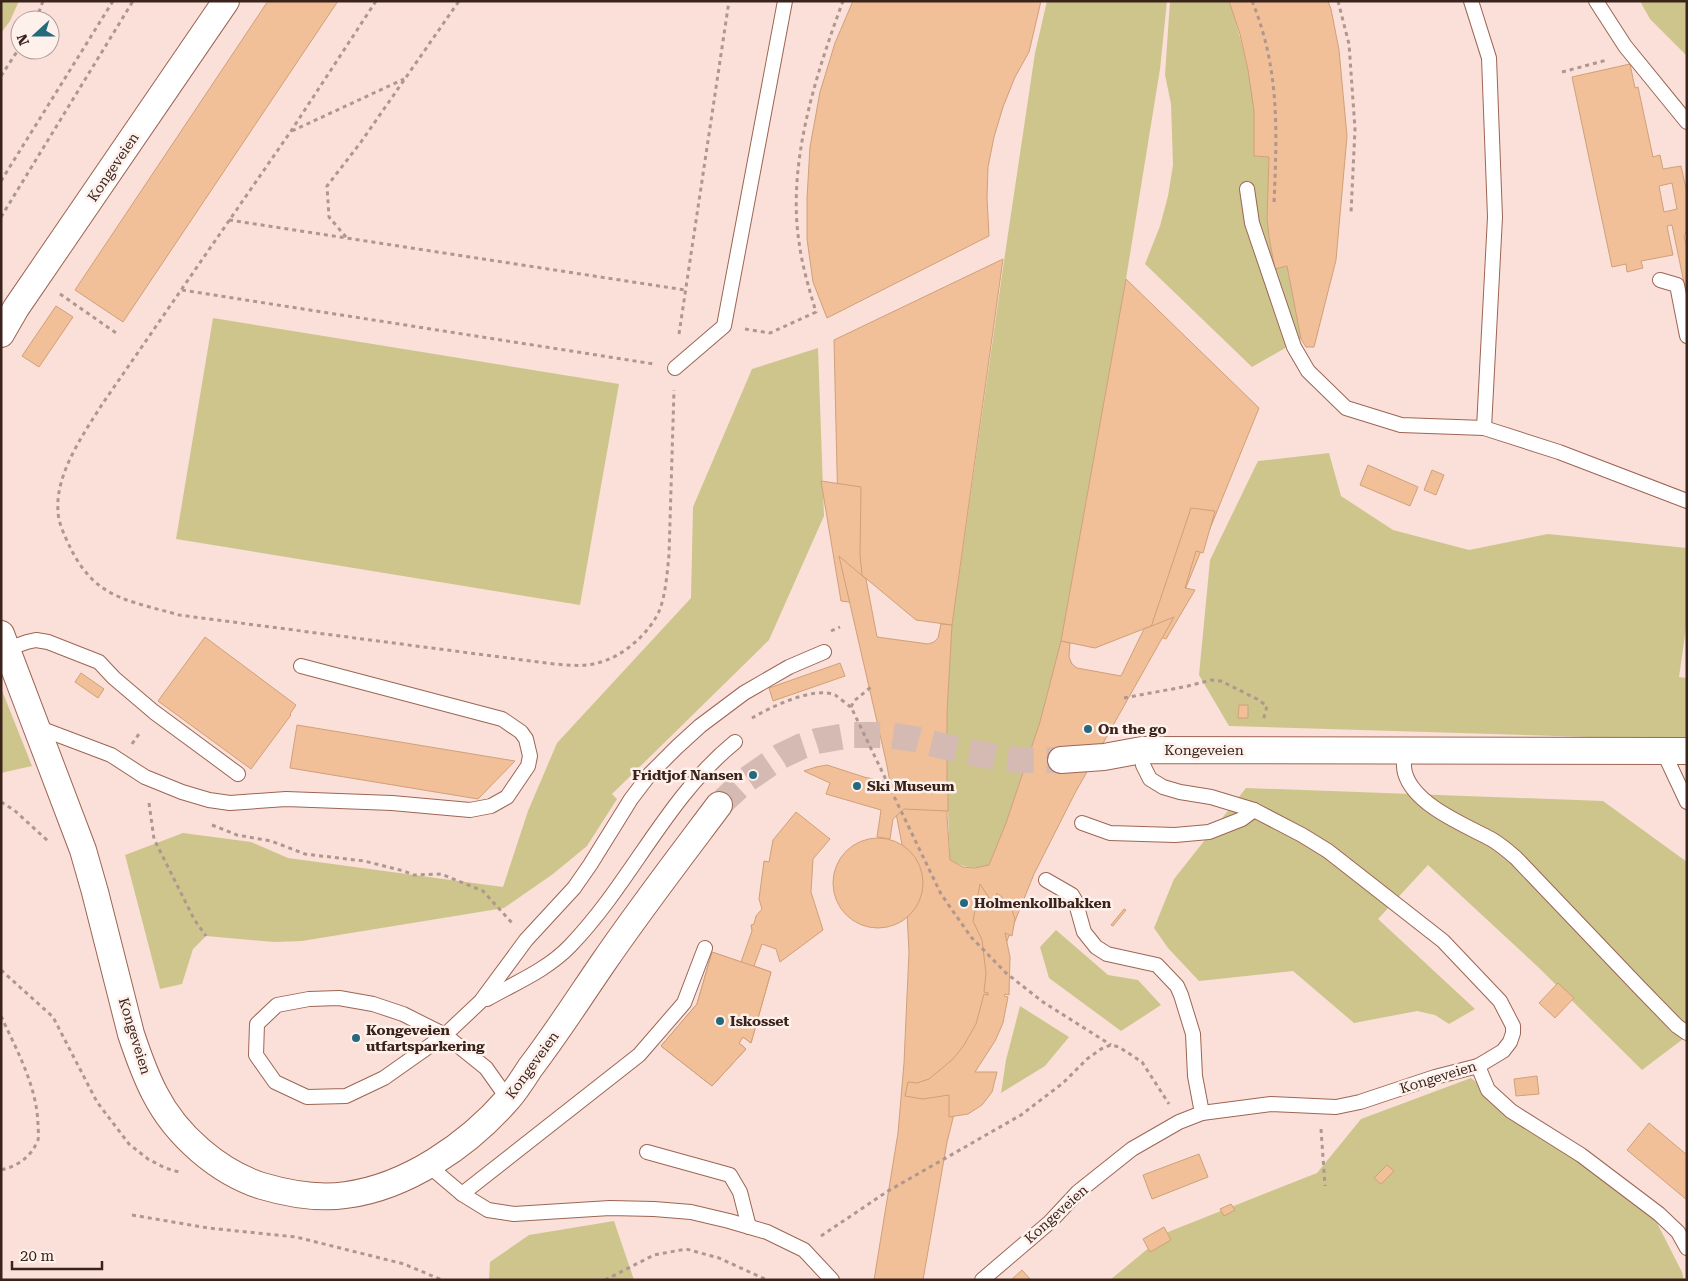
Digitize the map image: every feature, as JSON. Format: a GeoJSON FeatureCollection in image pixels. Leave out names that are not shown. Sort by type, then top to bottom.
{"type":"FeatureCollection","features":[{"type":"Feature","properties":{"kind":"street","name":"Kongeveien"},"geometry":{"type":"LineString","coordinates":[[1,334],[9,309],[226,1]]}},
{"type":"Feature","properties":{"kind":"street","name":"Kongeveien"},"geometry":{"type":"LineString","coordinates":[[4,641],[83,850],[139,1057],[156,1096],[178,1128],[210,1158],[250,1182],[277,1190],[305,1195],[346,1195],[368,1191],[418,1172],[470,1137],[508,1099],[547,1046],[609,954],[719,805]]}},
{"type":"Feature","properties":{"kind":"street","name":"Kongeveien"},"geometry":{"type":"LineString","coordinates":[[1061,760],[1142,750],[1675,751]]}},
{"type":"Feature","properties":{"kind":"lane"},"geometry":{"type":"LineString","coordinates":[[675,368],[724,326],[784,1]]}},
{"type":"Feature","properties":{"kind":"lane"},"geometry":{"type":"LineString","coordinates":[[1471,1],[1489,58],[1495,217],[1484,428]]}},
{"type":"Feature","properties":{"kind":"lane"},"geometry":{"type":"LineString","coordinates":[[1596,1],[1626,46],[1687,122]]}},
{"type":"Feature","properties":{"kind":"lane"},"geometry":{"type":"LineString","coordinates":[[1247,189],[1252,223],[1294,347],[1308,371],[1346,408],[1401,425],[1484,428],[1559,452],[1687,501]]}},
{"type":"Feature","properties":{"kind":"lane"},"geometry":{"type":"LineString","coordinates":[[1660,280],[1677,286],[1687,336]]}},
{"type":"Feature","properties":{"kind":"lane"},"geometry":{"type":"LineString","coordinates":[[4,641],[27,642],[36,640],[48,642],[100,662],[114,678],[154,712],[238,774]]}},
{"type":"Feature","properties":{"kind":"lane"},"geometry":{"type":"LineString","coordinates":[[508,1099],[486,1068],[445,1035],[403,1014],[373,1004],[339,998],[308,999],[277,1005],[257,1024],[256,1055],[275,1082],[307,1097],[346,1096],[384,1078],[445,1035],[482,1001],[526,940],[574,888],[595,858],[631,799],[650,774],[677,747],[700,726],[744,694],[789,667],[824,652]]}},
{"type":"Feature","properties":{"kind":"lane"},"geometry":{"type":"LineString","coordinates":[[37,727],[111,755],[145,777],[191,795],[208,800],[230,802],[286,799],[392,803],[470,810],[491,806],[507,796],[528,766],[530,756],[526,739],[521,732],[502,719],[301,666]]}},
{"type":"Feature","properties":{"kind":"lane"},"geometry":{"type":"LineString","coordinates":[[482,1001],[546,966],[569,947],[592,921],[687,789],[717,757],[735,742]]}},
{"type":"Feature","properties":{"kind":"lane","name":"Kongeveien"},"geometry":{"type":"LineString","coordinates":[[982,1280],[1050,1222],[1078,1192],[1132,1149],[1179,1122],[1202,1113],[1271,1104],[1336,1107],[1360,1102],[1435,1077],[1478,1066],[1503,1051],[1510,1042],[1513,1033],[1513,1026],[1500,1001],[1442,941],[1328,851],[1254,810],[1211,797],[1180,792],[1163,787],[1150,780],[1143,765],[1142,750]]}},
{"type":"Feature","properties":{"kind":"lane"},"geometry":{"type":"LineString","coordinates":[[1404,750],[1404,771],[1407,778],[1427,801],[1437,810],[1462,825],[1493,840],[1516,858],[1677,1026],[1687,1033]]}},
{"type":"Feature","properties":{"kind":"lane"},"geometry":{"type":"LineString","coordinates":[[1675,751],[1687,802]]}},
{"type":"Feature","properties":{"kind":"lane"},"geometry":{"type":"LineString","coordinates":[[1082,823],[1110,833],[1175,835],[1209,832],[1242,819],[1254,810]]}},
{"type":"Feature","properties":{"kind":"lane"},"geometry":{"type":"LineString","coordinates":[[1046,880],[1072,895],[1084,932],[1096,947],[1107,954],[1157,965],[1177,986],[1182,995],[1193,1034],[1195,1076],[1202,1113]]}},
{"type":"Feature","properties":{"kind":"lane"},"geometry":{"type":"LineString","coordinates":[[462,1194],[639,1055],[684,1003],[705,948]]}},
{"type":"Feature","properties":{"kind":"lane"},"geometry":{"type":"LineString","coordinates":[[1478,1066],[1488,1090],[1511,1111],[1581,1155],[1660,1214],[1678,1232],[1687,1248]]}},
{"type":"Feature","properties":{"kind":"lane"},"geometry":{"type":"LineString","coordinates":[[647,1152],[730,1175],[740,1192],[749,1227]]}},
{"type":"Feature","properties":{"kind":"lane"},"geometry":{"type":"LineString","coordinates":[[429,1166],[462,1194],[488,1210],[514,1214],[610,1208],[654,1208],[691,1212],[767,1232],[804,1250],[832,1280]]}},
{"type":"Feature","properties":{"kind":"path"},"geometry":{"type":"LineString","coordinates":[[1,180],[113,1]]}},
{"type":"Feature","properties":{"kind":"path"},"geometry":{"type":"LineString","coordinates":[[1,217],[134,1]]}},
{"type":"Feature","properties":{"kind":"path"},"geometry":{"type":"LineString","coordinates":[[376,1],[291,131],[76,445],[61,483],[58,512],[74,556],[84,570],[103,588],[123,598],[150,607],[194,617],[554,664],[583,666],[612,658],[640,638],[652,625],[660,608],[666,580],[668,555],[675,368],[729,1]]}},
{"type":"Feature","properties":{"kind":"path"},"geometry":{"type":"LineString","coordinates":[[347,238],[329,217],[327,186],[361,142],[459,1]]}},
{"type":"Feature","properties":{"kind":"path"},"geometry":{"type":"LineString","coordinates":[[724,326],[770,333],[816,312],[798,241],[796,197],[801,145],[829,40],[843,1]]}},
{"type":"Feature","properties":{"kind":"path"},"geometry":{"type":"LineString","coordinates":[[1252,1],[1259,18],[1274,77],[1277,141],[1274,205]]}},
{"type":"Feature","properties":{"kind":"path"},"geometry":{"type":"LineString","coordinates":[[1338,1],[1349,44],[1355,129],[1351,212]]}},
{"type":"Feature","properties":{"kind":"path"},"geometry":{"type":"LineString","coordinates":[[1,76],[11,60]]}},
{"type":"Feature","properties":{"kind":"path"},"geometry":{"type":"LineString","coordinates":[[1562,72],[1606,60]]}},
{"type":"Feature","properties":{"kind":"path"},"geometry":{"type":"LineString","coordinates":[[291,131],[406,78]]}},
{"type":"Feature","properties":{"kind":"path"},"geometry":{"type":"LineString","coordinates":[[229,220],[685,290]]}},
{"type":"Feature","properties":{"kind":"path"},"geometry":{"type":"LineString","coordinates":[[182,290],[675,368]]}},
{"type":"Feature","properties":{"kind":"path"},"geometry":{"type":"LineString","coordinates":[[62,296],[119,334]]}},
{"type":"Feature","properties":{"kind":"path"},"geometry":{"type":"LineString","coordinates":[[1124,698],[1211,680],[1221,681],[1267,706],[1262,729]]}},
{"type":"Feature","properties":{"kind":"path"},"geometry":{"type":"LineString","coordinates":[[851,707],[854,701],[871,687]]}},
{"type":"Feature","properties":{"kind":"path"},"geometry":{"type":"LineString","coordinates":[[747,721],[772,706],[817,692],[834,695],[851,707],[941,894],[971,937],[1006,973],[1043,1002],[1111,1045],[1120,1047],[1142,1062],[1157,1083],[1179,1122]]}},
{"type":"Feature","properties":{"kind":"path"},"geometry":{"type":"LineString","coordinates":[[131,746],[144,727]]}},
{"type":"Feature","properties":{"kind":"path"},"geometry":{"type":"LineString","coordinates":[[145,777],[154,839],[194,919],[206,936]]}},
{"type":"Feature","properties":{"kind":"path"},"geometry":{"type":"LineString","coordinates":[[1,802],[14,810],[50,844],[60,850],[83,850]]}},
{"type":"Feature","properties":{"kind":"path"},"geometry":{"type":"LineString","coordinates":[[204,823],[237,834],[271,841],[305,854],[364,861],[414,875],[441,874],[456,879],[483,890],[526,940]]}},
{"type":"Feature","properties":{"kind":"path"},"geometry":{"type":"LineString","coordinates":[[1,970],[53,1017],[96,1102],[129,1144],[148,1159],[165,1168],[185,1174]]}},
{"type":"Feature","properties":{"kind":"path"},"geometry":{"type":"LineString","coordinates":[[1,1016],[27,1074],[38,1111],[39,1138],[29,1156],[14,1167],[1,1170]]}},
{"type":"Feature","properties":{"kind":"path"},"geometry":{"type":"LineString","coordinates":[[804,1250],[811,1242],[888,1192],[1021,1116],[1063,1083],[1087,1059],[1101,1049],[1111,1045]]}},
{"type":"Feature","properties":{"kind":"path"},"geometry":{"type":"LineString","coordinates":[[1319,1106],[1325,1186]]}},
{"type":"Feature","properties":{"kind":"path"},"geometry":{"type":"LineString","coordinates":[[132,1215],[208,1228],[296,1237],[404,1264],[442,1280]]}},
{"type":"Feature","properties":{"kind":"path"},"geometry":{"type":"LineString","coordinates":[[606,1280],[654,1255],[686,1249],[719,1258],[767,1280]]}},
{"type":"Feature","properties":{"kind":"shaded area"},"geometry":{"type":"Polygon","coordinates":[[[1,1],[19,1],[15,10],[10,10],[10,21],[1,33],[1,1]]]}},
{"type":"Feature","properties":{"kind":"shaded area"},"geometry":{"type":"Polygon","coordinates":[[[1047,1],[1167,1],[1160,69],[1126,279],[1061,641],[1040,722],[1006,823],[989,865],[969,867],[950,860],[946,765],[952,625],[1035,53],[1047,1]]]}},
{"type":"Feature","properties":{"kind":"shaded area"},"geometry":{"type":"Polygon","coordinates":[[[1170,1],[1229,1],[1241,41],[1250,82],[1254,110],[1254,156],[1269,157],[1267,219],[1269,237],[1275,268],[1287,266],[1301,339],[1252,367],[1145,264],[1160,226],[1168,196],[1173,165],[1171,104],[1165,75],[1170,1]]]}},
{"type":"Feature","properties":{"kind":"shaded area"},"geometry":{"type":"Polygon","coordinates":[[[1640,1],[1687,1],[1687,56],[1650,19],[1640,1]]]}},
{"type":"Feature","properties":{"kind":"shaded area"},"geometry":{"type":"Polygon","coordinates":[[[213,318],[619,384],[580,605],[176,539],[213,318]]]}},
{"type":"Feature","properties":{"kind":"shaded area"},"geometry":{"type":"Polygon","coordinates":[[[818,348],[824,516],[769,640],[612,794],[617,799],[587,846],[553,874],[504,908],[302,941],[274,942],[206,936],[193,949],[182,984],[160,989],[125,855],[183,833],[251,842],[288,858],[503,887],[528,811],[557,743],[691,598],[693,507],[752,369],[818,348]]]}},
{"type":"Feature","properties":{"kind":"shaded area"},"geometry":{"type":"Polygon","coordinates":[[[1329,453],[1341,496],[1393,530],[1469,550],[1548,534],[1687,548],[1687,621],[1679,677],[1687,678],[1687,740],[1229,726],[1199,675],[1210,560],[1258,461],[1329,453]]]}},
{"type":"Feature","properties":{"kind":"shaded area"},"geometry":{"type":"Polygon","coordinates":[[[1,688],[32,766],[1,773],[1,688]]]}},
{"type":"Feature","properties":{"kind":"shaded area"},"geometry":{"type":"Polygon","coordinates":[[[1246,788],[1603,801],[1687,862],[1687,1036],[1642,1070],[1537,966],[1428,865],[1378,919],[1475,1009],[1449,1024],[1435,1015],[1417,1011],[1354,1023],[1293,971],[1199,981],[1168,948],[1154,928],[1174,879],[1246,788]]]}},
{"type":"Feature","properties":{"kind":"shaded area"},"geometry":{"type":"Polygon","coordinates":[[[1056,930],[1108,975],[1138,980],[1161,1005],[1121,1031],[1049,978],[1040,947],[1056,930]]]}},
{"type":"Feature","properties":{"kind":"shaded area"},"geometry":{"type":"Polygon","coordinates":[[[1020,1006],[1069,1037],[1045,1066],[1001,1093],[1006,1060],[1020,1006]]]}},
{"type":"Feature","properties":{"kind":"shaded area"},"geometry":{"type":"Polygon","coordinates":[[[1471,1078],[1655,1219],[1682,1272],[1684,1280],[1110,1280],[1168,1232],[1317,1173],[1361,1119],[1471,1078]]]}},
{"type":"Feature","properties":{"kind":"shaded area"},"geometry":{"type":"Polygon","coordinates":[[[614,1221],[634,1280],[489,1280],[490,1262],[529,1235],[614,1221]]]}},
{"type":"Feature","properties":{"kind":"building"},"geometry":{"type":"Polygon","coordinates":[[[268,1],[338,1],[123,322],[75,290],[268,1]]]}},
{"type":"Feature","properties":{"kind":"building"},"geometry":{"type":"Polygon","coordinates":[[[853,1],[1041,1],[1029,52],[1015,77],[994,137],[988,167],[989,236],[827,318],[813,282],[807,239],[810,147],[820,92],[835,43],[853,1]]]}},
{"type":"Feature","properties":{"kind":"building"},"geometry":{"type":"Polygon","coordinates":[[[1229,1],[1328,1],[1331,9],[1339,50],[1347,136],[1336,260],[1314,347],[1306,347],[1301,339],[1287,266],[1275,269],[1267,219],[1269,157],[1254,156],[1254,111],[1248,70],[1240,34],[1229,1]]]}},
{"type":"Feature","properties":{"kind":"building"},"geometry":{"type":"Polygon","coordinates":[[[1630,64],[1635,88],[1638,87],[1653,157],[1660,155],[1663,169],[1681,166],[1687,193],[1687,231],[1684,236],[1687,248],[1687,297],[1672,225],[1667,226],[1673,255],[1641,261],[1643,268],[1627,272],[1626,264],[1612,267],[1572,77],[1630,64]],[[1672,183],[1659,186],[1664,212],[1677,209],[1672,183]]]}},
{"type":"Feature","properties":{"kind":"building"},"geometry":{"type":"Polygon","coordinates":[[[1003,259],[952,625],[916,620],[839,556],[834,340],[1003,259]]]}},
{"type":"Feature","properties":{"kind":"building"},"geometry":{"type":"Polygon","coordinates":[[[1126,279],[1259,408],[1174,617],[1095,648],[1061,641],[1126,279]]]}},
{"type":"Feature","properties":{"kind":"building"},"geometry":{"type":"Polygon","coordinates":[[[56,306],[73,317],[39,367],[22,356],[56,306]]]}},
{"type":"Feature","properties":{"kind":"building"},"geometry":{"type":"Polygon","coordinates":[[[1368,465],[1418,487],[1410,506],[1360,485],[1368,465]]]}},
{"type":"Feature","properties":{"kind":"building"},"geometry":{"type":"Polygon","coordinates":[[[1432,470],[1444,475],[1436,495],[1424,490],[1432,470]]]}},
{"type":"Feature","properties":{"kind":"building"},"geometry":{"type":"Polygon","coordinates":[[[821,481],[861,487],[860,555],[865,604],[841,601],[821,481]]]}},
{"type":"Feature","properties":{"kind":"building"},"geometry":{"type":"Polygon","coordinates":[[[1191,508],[1215,511],[1203,553],[1196,551],[1185,588],[1195,590],[1166,639],[1149,633],[1191,508]]]}},
{"type":"Feature","properties":{"kind":"building","name":"Holmenkollbakken"},"geometry":{"type":"Polygon","coordinates":[[[839,556],[866,579],[877,637],[928,644],[938,638],[941,624],[952,625],[947,712],[947,816],[950,860],[963,867],[974,868],[989,865],[1006,823],[1040,722],[1061,641],[1070,643],[1069,657],[1072,664],[1077,668],[1121,676],[1144,629],[1174,617],[1075,793],[1034,874],[996,968],[973,1039],[947,1142],[923,1280],[874,1280],[898,1133],[904,1063],[909,952],[904,855],[886,761],[839,556]]]}},
{"type":"Feature","properties":{"kind":"building"},"geometry":{"type":"Polygon","coordinates":[[[205,637],[296,705],[291,715],[251,769],[158,701],[205,637]]]}},
{"type":"Feature","properties":{"kind":"building"},"geometry":{"type":"Polygon","coordinates":[[[840,663],[845,676],[773,701],[769,688],[840,663]]]}},
{"type":"Feature","properties":{"kind":"building"},"geometry":{"type":"Polygon","coordinates":[[[81,673],[104,689],[98,698],[75,682],[81,673]]]}},
{"type":"Feature","properties":{"kind":"building"},"geometry":{"type":"Polygon","coordinates":[[[1239,705],[1248,705],[1248,718],[1238,718],[1239,705]]]}},
{"type":"Feature","properties":{"kind":"building"},"geometry":{"type":"Polygon","coordinates":[[[297,725],[515,761],[478,799],[290,768],[297,725]]]}},
{"type":"Feature","properties":{"kind":"building"},"geometry":{"type":"Polygon","coordinates":[[[827,765],[886,782],[948,786],[948,811],[904,809],[893,819],[890,839],[877,837],[881,810],[826,794],[830,783],[804,771],[827,765]]]}},
{"type":"Feature","properties":{"kind":"building"},"geometry":{"type":"Polygon","coordinates":[[[796,812],[830,839],[813,859],[811,892],[823,930],[780,962],[776,949],[762,944],[754,966],[771,972],[751,1043],[743,1037],[739,1043],[746,1049],[712,1086],[661,1046],[697,1004],[712,952],[741,962],[752,931],[751,925],[754,924],[756,916],[762,909],[759,899],[764,861],[769,862],[773,840],[796,812]]]}},
{"type":"Feature","properties":{"kind":"building"},"geometry":{"type":"Polygon","coordinates":[[[878,838],[895,842],[910,851],[919,866],[923,883],[919,900],[910,915],[895,924],[878,928],[861,924],[846,915],[837,900],[833,883],[837,866],[846,851],[861,842],[878,838]]]}},
{"type":"Feature","properties":{"kind":"building"},"geometry":{"type":"Polygon","coordinates":[[[980,884],[993,904],[997,893],[1010,904],[1015,919],[1012,936],[1005,933],[1010,957],[1009,995],[1005,994],[1004,996],[1008,997],[1003,1023],[995,1041],[975,1072],[997,1072],[992,1092],[982,1105],[968,1114],[949,1117],[949,1095],[923,1099],[905,1096],[908,1082],[917,1083],[929,1079],[953,1059],[964,1045],[976,1024],[984,994],[988,995],[988,993],[984,992],[986,973],[982,940],[973,921],[980,884]]]}},
{"type":"Feature","properties":{"kind":"building"},"geometry":{"type":"Polygon","coordinates":[[[1124,909],[1126,910],[1113,926],[1111,925],[1124,909]]]}},
{"type":"Feature","properties":{"kind":"building","name":"Iskosset"},"geometry":{"type":"Polygon","coordinates":[[[712,952],[771,972],[751,1043],[743,1037],[739,1043],[746,1049],[712,1086],[661,1046],[697,1004],[712,952]]]}},
{"type":"Feature","properties":{"kind":"building"},"geometry":{"type":"Polygon","coordinates":[[[1558,983],[1574,998],[1555,1018],[1539,1003],[1558,983]]]}},
{"type":"Feature","properties":{"kind":"building"},"geometry":{"type":"Polygon","coordinates":[[[1537,1076],[1539,1094],[1516,1096],[1514,1079],[1537,1076]]]}},
{"type":"Feature","properties":{"kind":"building"},"geometry":{"type":"Polygon","coordinates":[[[1649,1123],[1687,1155],[1687,1200],[1627,1150],[1649,1123]]]}},
{"type":"Feature","properties":{"kind":"building"},"geometry":{"type":"Polygon","coordinates":[[[1199,1154],[1208,1177],[1152,1199],[1143,1175],[1199,1154]]]}},
{"type":"Feature","properties":{"kind":"building"},"geometry":{"type":"Polygon","coordinates":[[[1387,1165],[1394,1171],[1381,1184],[1374,1178],[1387,1165]]]}},
{"type":"Feature","properties":{"kind":"building"},"geometry":{"type":"Polygon","coordinates":[[[1231,1204],[1235,1210],[1224,1216],[1220,1209],[1231,1204]]]}},
{"type":"Feature","properties":{"kind":"building"},"geometry":{"type":"Polygon","coordinates":[[[1164,1227],[1171,1240],[1150,1252],[1143,1239],[1164,1227]]]}},
{"type":"Feature","properties":{"kind":"building"},"geometry":{"type":"Polygon","coordinates":[[[1022,1270],[1031,1280],[1011,1280],[1022,1270]]]}},
{"type":"Feature","properties":{"kind":"tunnel"},"geometry":{"type":"LineString","coordinates":[[719,805],[746,780],[781,756],[817,741],[851,735],[887,735],[915,739],[954,749],[1018,760],[1061,760]]}},
{"type":"Feature","properties":{"kind":"place","name":"On the go"},"geometry":{"type":"Point","coordinates":[1088,729]}},
{"type":"Feature","properties":{"kind":"place","name":"Fridtjof Nansen"},"geometry":{"type":"Point","coordinates":[753,775]}},
{"type":"Feature","properties":{"kind":"place","name":"Ski Museum"},"geometry":{"type":"Point","coordinates":[857,786]}},
{"type":"Feature","properties":{"kind":"place","name":"Holmenkollbakken"},"geometry":{"type":"Point","coordinates":[964,903]}},
{"type":"Feature","properties":{"kind":"place","name":"Iskosset"},"geometry":{"type":"Point","coordinates":[720,1021]}},
{"type":"Feature","properties":{"kind":"place","name":"Kongeveien utfartsparkering"},"geometry":{"type":"Point","coordinates":[356,1038]}}]}
